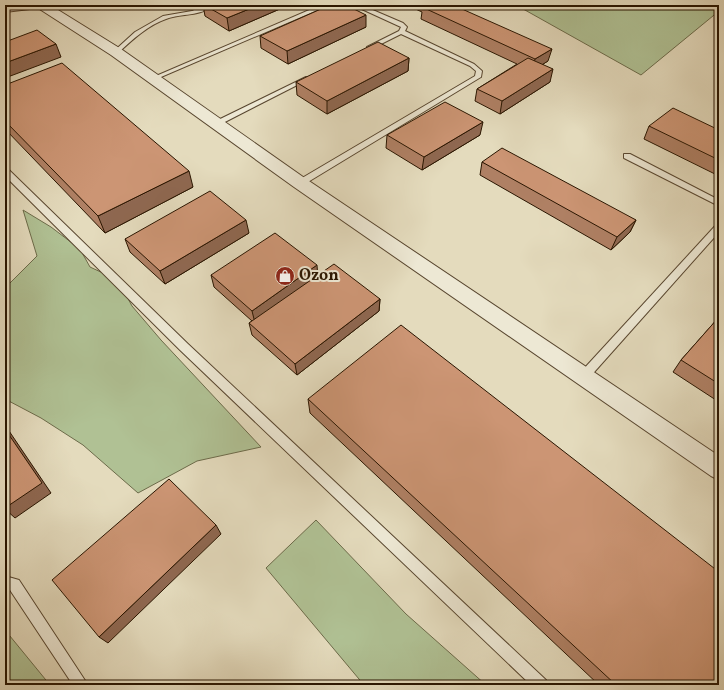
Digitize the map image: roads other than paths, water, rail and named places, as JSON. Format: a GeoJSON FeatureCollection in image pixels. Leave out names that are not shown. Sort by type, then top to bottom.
{"type":"FeatureCollection","features":[{"type":"Feature","properties":{"kind":"street"},"geometry":{"type":"LineString","coordinates":[[8,8],[34,5]]}},
{"type":"Feature","properties":{"kind":"street"},"geometry":{"type":"LineString","coordinates":[[42,5],[116,52],[152,80],[216,122],[300,183],[719,469]]}},
{"type":"Feature","properties":{"kind":"lane"},"geometry":{"type":"LineString","coordinates":[[116,52],[137,33],[158,20],[166,17],[193,13],[210,5]]}},
{"type":"Feature","properties":{"kind":"lane"},"geometry":{"type":"LineString","coordinates":[[152,80],[326,5]]}},
{"type":"Feature","properties":{"kind":"lane"},"geometry":{"type":"LineString","coordinates":[[356,5],[401,24],[404,27],[401,32],[366,50]]}},
{"type":"Feature","properties":{"kind":"lane"},"geometry":{"type":"LineString","coordinates":[[300,183],[478,77],[479,71],[472,65],[401,32]]}},
{"type":"Feature","properties":{"kind":"lane"},"geometry":{"type":"LineString","coordinates":[[216,122],[316,74]]}},
{"type":"Feature","properties":{"kind":"lane"},"geometry":{"type":"LineString","coordinates":[[627,156],[719,203]]}},
{"type":"Feature","properties":{"kind":"lane"},"geometry":{"type":"LineString","coordinates":[[5,171],[184,347],[541,685]]}},
{"type":"Feature","properties":{"kind":"lane"},"geometry":{"type":"LineString","coordinates":[[584,376],[719,227]]}},
{"type":"Feature","properties":{"kind":"lane"},"geometry":{"type":"LineString","coordinates":[[5,582],[14,585],[81,685]]}},
{"type":"Feature","properties":{"kind":"place","name":"Ozon"},"geometry":{"type":"Point","coordinates":[285,276]}}]}
